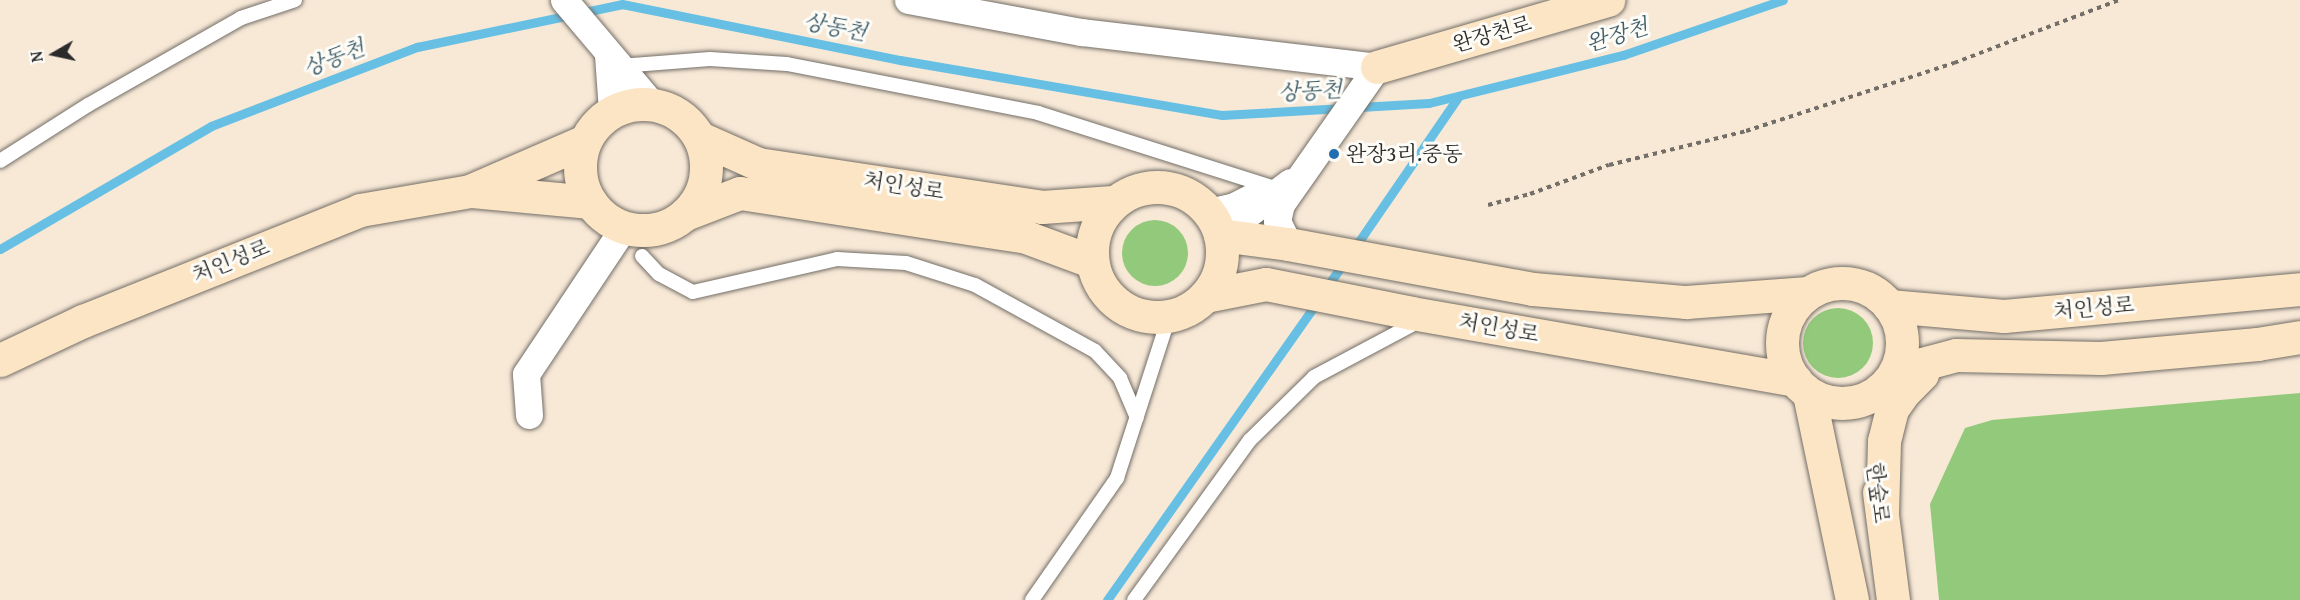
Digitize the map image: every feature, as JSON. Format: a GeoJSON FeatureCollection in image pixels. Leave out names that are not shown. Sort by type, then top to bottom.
{"type":"FeatureCollection","features":[{"type":"Feature","properties":{"kind":"main road","name":"완장천로"},"geometry":{"type":"LineString","coordinates":[[1372,75],[1608,0]]}},
{"type":"Feature","properties":{"kind":"main road"},"geometry":{"type":"LineString","coordinates":[[632,104],[651,104],[671,110],[688,122],[700,138],[705,158],[705,178],[698,198],[685,214],[666,226],[645,230],[624,227],[605,217],[590,202],[582,182],[580,161],[585,141],[596,124],[612,111],[632,104]]}},
{"type":"Feature","properties":{"kind":"main road","name":"처인성로"},"geometry":{"type":"LineString","coordinates":[[700,138],[758,164],[1042,207],[1113,202],[1132,191],[1154,186],[1176,189],[1195,199],[1214,224],[1222,257],[1217,279],[1205,296],[1188,310],[1169,317]]}},
{"type":"Feature","properties":{"kind":"main road"},"geometry":{"type":"LineString","coordinates":[[470,191],[585,141]]}},
{"type":"Feature","properties":{"kind":"main road"},"geometry":{"type":"LineString","coordinates":[[470,191],[590,202]]}},
{"type":"Feature","properties":{"kind":"main road","name":"처인성로"},"geometry":{"type":"LineString","coordinates":[[0,360],[82,321],[360,210],[470,191]]}},
{"type":"Feature","properties":{"kind":"main road","name":"처인성로"},"geometry":{"type":"LineString","coordinates":[[685,214],[740,193],[1026,237],[1091,261]]}},
{"type":"Feature","properties":{"kind":"main road"},"geometry":{"type":"LineString","coordinates":[[1113,202],[1100,219],[1092,240],[1091,261],[1098,281],[1110,298],[1128,311],[1148,317],[1169,317]]}},
{"type":"Feature","properties":{"kind":"main road"},"geometry":{"type":"LineString","coordinates":[[1214,224],[1288,244],[1533,289],[1686,302],[1808,293],[1826,285],[1846,283],[1864,287],[1882,297],[1889,306],[1901,332],[1902,351],[1890,379]]}},
{"type":"Feature","properties":{"kind":"main road","name":"처인성로"},"geometry":{"type":"LineString","coordinates":[[1205,296],[1266,284],[1802,387]]}},
{"type":"Feature","properties":{"kind":"main road","name":"처인성로"},"geometry":{"type":"LineString","coordinates":[[1889,306],[2004,316],[2300,289]]}},
{"type":"Feature","properties":{"kind":"main road"},"geometry":{"type":"LineString","coordinates":[[1808,293],[1794,307],[1785,324],[1782,343],[1785,363],[1802,387],[1852,600]]}},
{"type":"Feature","properties":{"kind":"main road"},"geometry":{"type":"LineString","coordinates":[[1802,387],[1828,402],[1848,403],[1867,398],[1890,379],[1956,355],[2101,358],[2257,344],[2300,337]]}},
{"type":"Feature","properties":{"kind":"main road"},"geometry":{"type":"LineString","coordinates":[[1882,513],[1884,441],[1892,409],[1903,393],[1918,378],[1932,369],[1958,361],[1996,355]]}},
{"type":"Feature","properties":{"kind":"main road","name":"한숲로"},"geometry":{"type":"LineString","coordinates":[[1890,379],[1876,408],[1872,440],[1893,600]]}},
{"type":"Feature","properties":{"kind":"street"},"geometry":{"type":"LineString","coordinates":[[564,0],[651,104]]}},
{"type":"Feature","properties":{"kind":"street"},"geometry":{"type":"LineString","coordinates":[[908,0],[1081,32],[1372,75],[1281,204],[1277,221],[1288,244]]}},
{"type":"Feature","properties":{"kind":"street"},"geometry":{"type":"LineString","coordinates":[[612,111],[616,64]]}},
{"type":"Feature","properties":{"kind":"street"},"geometry":{"type":"LineString","coordinates":[[1214,224],[1233,206],[1274,188],[1309,166]]}},
{"type":"Feature","properties":{"kind":"street"},"geometry":{"type":"LineString","coordinates":[[1214,224],[1309,166]]}},
{"type":"Feature","properties":{"kind":"street"},"geometry":{"type":"LineString","coordinates":[[529,415],[526,374],[624,227]]}},
{"type":"Feature","properties":{"kind":"lane"},"geometry":{"type":"LineString","coordinates":[[0,161],[88,105],[241,18],[295,0]]}},
{"type":"Feature","properties":{"kind":"lane"},"geometry":{"type":"LineString","coordinates":[[616,64],[633,65],[710,59],[788,64],[1038,113],[1274,188]]}},
{"type":"Feature","properties":{"kind":"lane"},"geometry":{"type":"LineString","coordinates":[[642,256],[659,274],[693,292],[837,259],[906,263],[975,285],[1095,351],[1120,378],[1137,418]]}},
{"type":"Feature","properties":{"kind":"lane"},"geometry":{"type":"LineString","coordinates":[[1134,600],[1250,440],[1314,377],[1420,315]]}},
{"type":"Feature","properties":{"kind":"lane"},"geometry":{"type":"LineString","coordinates":[[1032,600],[1117,478],[1169,317]]}},
{"type":"Feature","properties":{"kind":"path"},"geometry":{"type":"LineString","coordinates":[[1488,205],[1530,194],[1609,165],[1746,131],[1954,63],[2119,0]]}},
{"type":"Feature","properties":{"kind":"green space"},"geometry":{"type":"Polygon","coordinates":[[[1155,220],[1168,223],[1178,230],[1185,240],[1188,253],[1185,266],[1178,276],[1168,283],[1155,286],[1142,283],[1132,276],[1125,266],[1122,253],[1125,240],[1132,230],[1142,223],[1155,220]]]}},
{"type":"Feature","properties":{"kind":"green space"},"geometry":{"type":"Polygon","coordinates":[[[1831,308],[1845,308],[1858,314],[1867,323],[1873,336],[1871,356],[1863,368],[1845,378],[1831,378],[1818,372],[1809,363],[1803,350],[1803,336],[1809,323],[1818,314],[1831,308]]]}},
{"type":"Feature","properties":{"kind":"green space"},"geometry":{"type":"Polygon","coordinates":[[[2300,393],[2300,600],[1939,600],[1930,504],[1965,428],[1992,420],[2300,393]]]}},
{"type":"Feature","properties":{"kind":"waterway","name":"상동천"},"geometry":{"type":"LineString","coordinates":[[0,249],[211,126],[417,47],[622,4],[900,60],[1222,115],[1429,103],[1623,55],[1783,0]]}},
{"type":"Feature","properties":{"kind":"waterway"},"geometry":{"type":"LineString","coordinates":[[1353,250],[1459,96]]}},
{"type":"Feature","properties":{"kind":"waterway"},"geometry":{"type":"LineString","coordinates":[[1325,289],[1345,261]]}},
{"type":"Feature","properties":{"kind":"waterway"},"geometry":{"type":"LineString","coordinates":[[1107,600],[1318,301]]}},
{"type":"Feature","properties":{"kind":"place","name":"완장3리.중동"},"geometry":{"type":"Point","coordinates":[1334,154]}},
{"type":"Feature","properties":{"kind":"water label","name":"완장천"},"geometry":{"type":"Point","coordinates":[1617,35]}}]}
